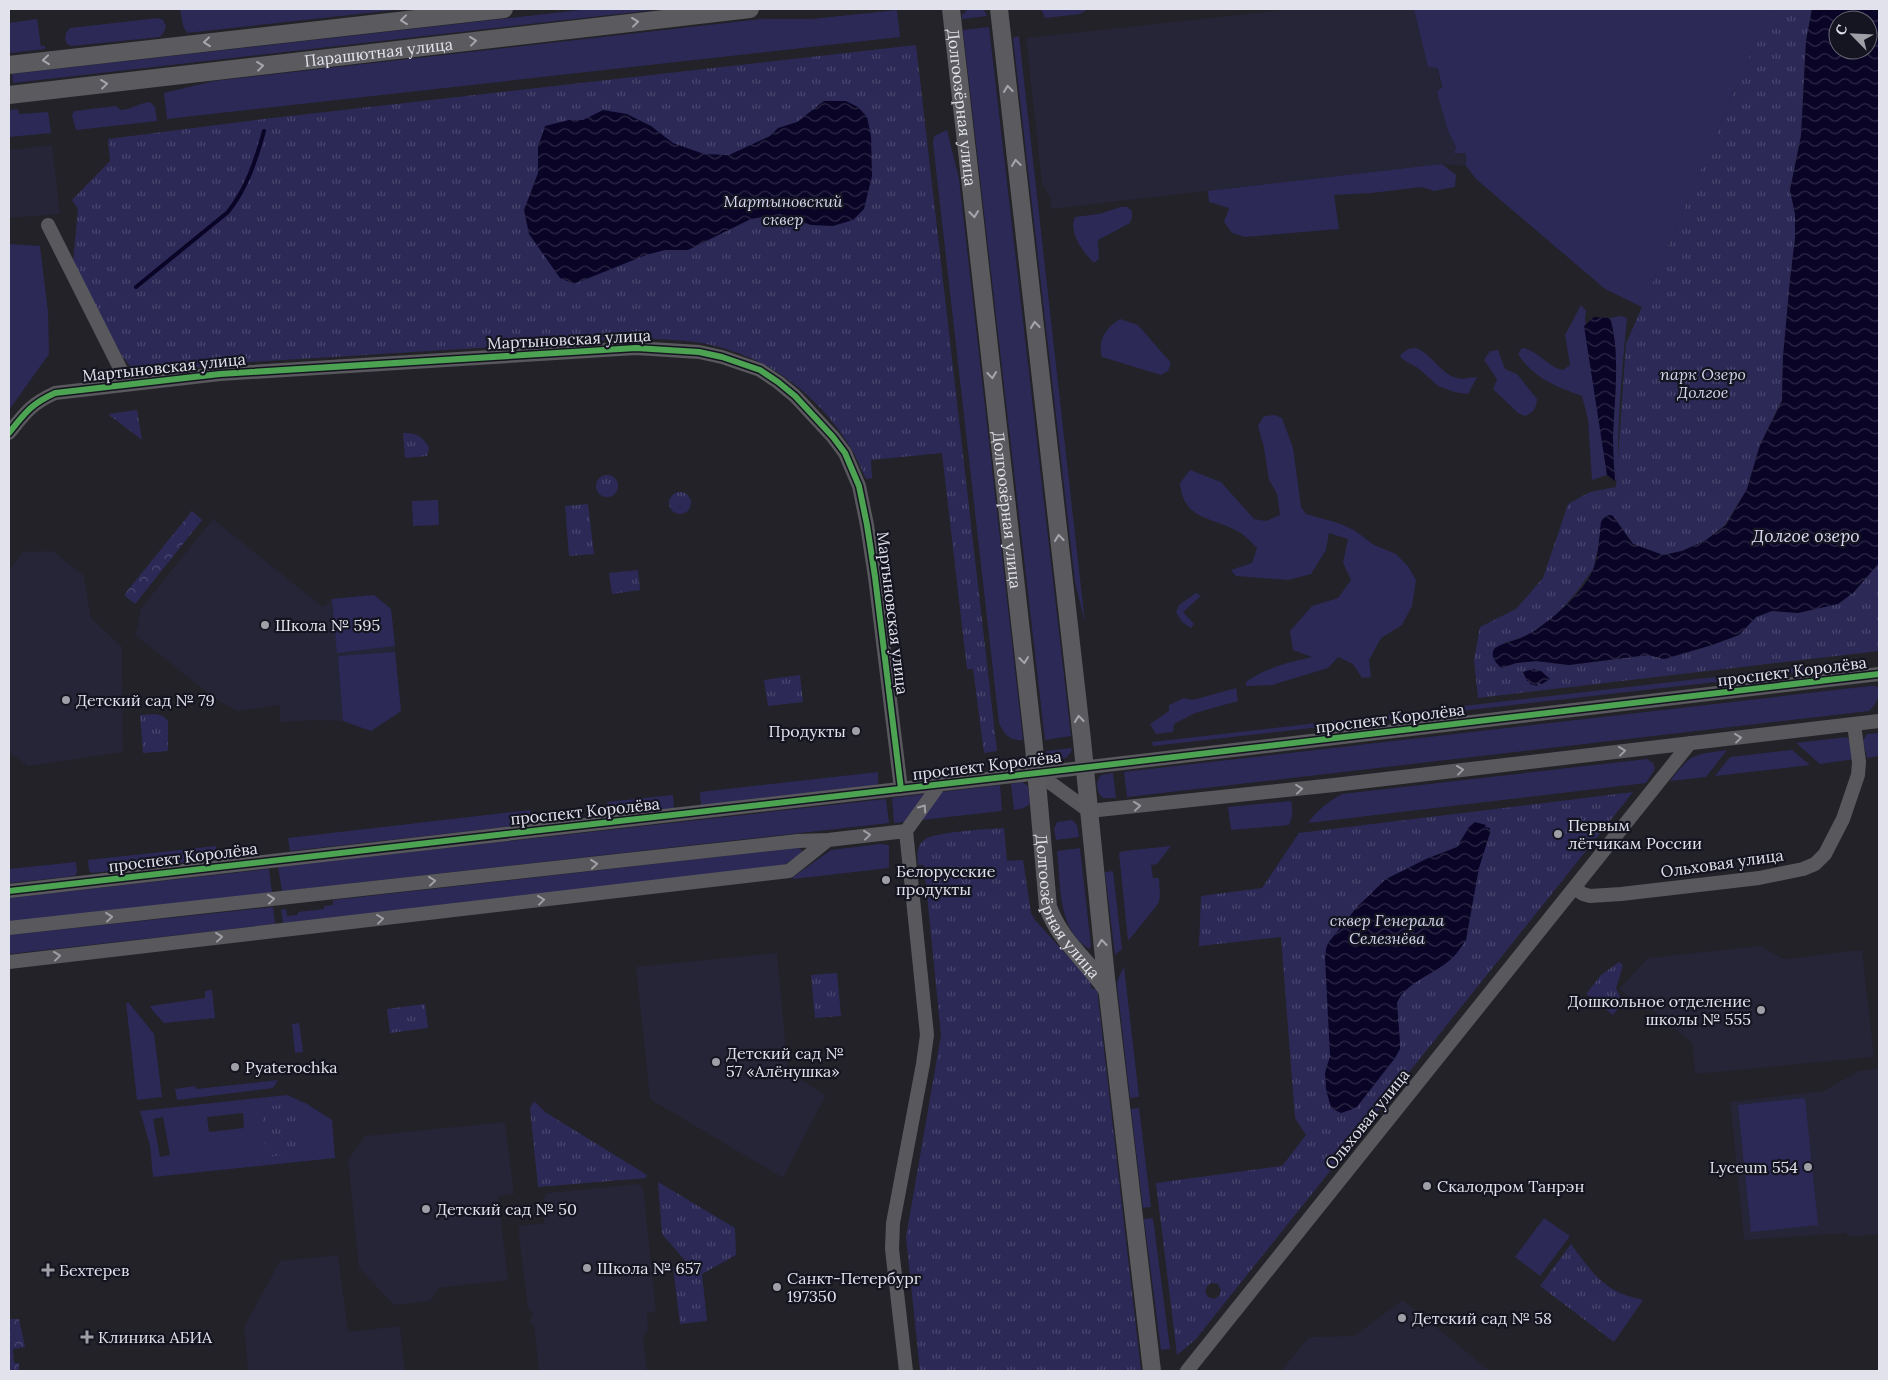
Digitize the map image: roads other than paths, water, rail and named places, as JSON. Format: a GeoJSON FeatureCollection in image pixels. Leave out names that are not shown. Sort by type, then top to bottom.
{"type":"FeatureCollection","features":[{"type":"Feature","properties":{"kind":"main road","name":"Парашютная улица"},"geometry":{"type":"LineString","coordinates":[[9,64],[504,9]]}},
{"type":"Feature","properties":{"kind":"main road","name":"Парашютная улица"},"geometry":{"type":"LineString","coordinates":[[9,95],[750,9]]}},
{"type":"Feature","properties":{"kind":"main road","name":"Долгоозёрная улица"},"geometry":{"type":"LineString","coordinates":[[951,9],[1037,773],[1048,907],[1052,920],[1059,932],[1094,971],[1108,991]]}},
{"type":"Feature","properties":{"kind":"main road","name":"Долгоозёрная улица"},"geometry":{"type":"LineString","coordinates":[[999,9],[1152,1371]]}},
{"type":"Feature","properties":{"kind":"street"},"geometry":{"type":"LineString","coordinates":[[48,225],[128,384]]}},
{"type":"Feature","properties":{"kind":"street","name":"Мартыновская улица"},"geometry":{"type":"LineString","coordinates":[[9,434],[26,411],[38,401],[55,393],[197,376],[373,363],[636,348],[699,352],[722,357],[760,370],[795,396],[833,437],[845,453],[859,486],[870,542],[901,789]]}},
{"type":"Feature","properties":{"kind":"street","name":"проспект Королёва"},"geometry":{"type":"LineString","coordinates":[[9,891],[939,785],[1879,674]]}},
{"type":"Feature","properties":{"kind":"street"},"geometry":{"type":"LineString","coordinates":[[1037,773],[1089,811],[1879,721]]}},
{"type":"Feature","properties":{"kind":"street","name":"Ольховая улица"},"geometry":{"type":"LineString","coordinates":[[1574,888],[1590,896],[1759,878],[1803,870],[1814,864],[1825,854],[1843,819],[1858,775],[1859,762],[1854,724]]}},
{"type":"Feature","properties":{"kind":"street","name":"Ольховая улица"},"geometry":{"type":"LineString","coordinates":[[1187,1371],[1690,743]]}},
{"type":"Feature","properties":{"kind":"street","name":"проспект Королёва"},"geometry":{"type":"LineString","coordinates":[[906,831],[939,785]]}},
{"type":"Feature","properties":{"kind":"street"},"geometry":{"type":"LineString","coordinates":[[9,928],[798,841],[828,840],[906,831],[927,1035],[893,1222],[892,1249],[906,1371]]}},
{"type":"Feature","properties":{"kind":"street"},"geometry":{"type":"LineString","coordinates":[[9,962],[789,870],[828,840]]}},
{"type":"Feature","properties":{"kind":"water","name":"Долгое озеро"},"geometry":{"type":"Polygon","coordinates":[[[1812,9],[1879,9],[1879,563],[1853,593],[1838,604],[1798,613],[1772,611],[1756,617],[1739,635],[1664,659],[1648,655],[1569,665],[1536,661],[1516,663],[1501,668],[1493,656],[1495,648],[1536,630],[1575,596],[1590,576],[1596,562],[1601,522],[1606,516],[1613,516],[1633,544],[1663,555],[1682,551],[1706,540],[1726,525],[1747,489],[1760,445],[1782,401],[1783,357],[1795,239],[1795,214],[1790,190],[1801,136],[1806,41],[1812,9]]]}},
{"type":"Feature","properties":{"kind":"water"},"geometry":{"type":"Polygon","coordinates":[[[824,101],[846,101],[858,107],[867,117],[871,136],[872,176],[864,209],[853,220],[833,226],[811,225],[780,214],[751,219],[688,250],[665,250],[646,255],[574,284],[560,278],[529,234],[524,210],[538,173],[538,147],[545,126],[569,120],[583,120],[603,110],[627,114],[651,126],[673,143],[704,154],[729,155],[770,136],[778,128],[797,122],[824,101]]]}},
{"type":"Feature","properties":{"kind":"water"},"geometry":{"type":"Polygon","coordinates":[[[1594,317],[1610,318],[1615,347],[1616,378],[1613,455],[1615,481],[1607,475],[1584,326],[1594,317]]]}},
{"type":"Feature","properties":{"kind":"water"},"geometry":{"type":"Polygon","coordinates":[[[1533,669],[1541,671],[1550,679],[1542,684],[1538,683],[1537,686],[1530,684],[1523,672],[1533,669]]]}},
{"type":"Feature","properties":{"kind":"water"},"geometry":{"type":"Polygon","coordinates":[[[1475,822],[1486,825],[1485,827],[1490,828],[1490,833],[1479,868],[1466,940],[1448,962],[1411,985],[1401,996],[1397,1003],[1400,1049],[1356,1108],[1341,1113],[1331,1108],[1326,1089],[1325,1073],[1330,1056],[1325,958],[1328,943],[1357,907],[1386,879],[1426,859],[1457,847],[1469,827],[1475,822]]]}},
{"type":"Feature","properties":{"kind":"waterway"},"geometry":{"type":"LineString","coordinates":[[136,287],[228,212],[241,193],[250,173],[264,131]]}},
{"type":"Feature","properties":{"kind":"place","name":"Школа № 595"},"geometry":{"type":"Point","coordinates":[265,625]}},
{"type":"Feature","properties":{"kind":"place","name":"Детский сад № 79"},"geometry":{"type":"Point","coordinates":[66,700]}},
{"type":"Feature","properties":{"kind":"place","name":"Продукты"},"geometry":{"type":"Point","coordinates":[856,731]}},
{"type":"Feature","properties":{"kind":"place","name":"Первым лётчикам России"},"geometry":{"type":"Point","coordinates":[1558,834]}},
{"type":"Feature","properties":{"kind":"place","name":"Белорусские продукты"},"geometry":{"type":"Point","coordinates":[886,880]}},
{"type":"Feature","properties":{"kind":"place","name":"Дошкольное отделение школы № 555"},"geometry":{"type":"Point","coordinates":[1761,1010]}},
{"type":"Feature","properties":{"kind":"place","name":"Детский сад № 57 «Алёнушка»"},"geometry":{"type":"Point","coordinates":[716,1062]}},
{"type":"Feature","properties":{"kind":"place","name":"Pyaterochka"},"geometry":{"type":"Point","coordinates":[235,1067]}},
{"type":"Feature","properties":{"kind":"place","name":"Lyceum 554"},"geometry":{"type":"Point","coordinates":[1808,1167]}},
{"type":"Feature","properties":{"kind":"place","name":"Скалодром Танрэн"},"geometry":{"type":"Point","coordinates":[1427,1186]}},
{"type":"Feature","properties":{"kind":"place","name":"Детский сад № 50"},"geometry":{"type":"Point","coordinates":[426,1209]}},
{"type":"Feature","properties":{"kind":"place","name":"Школа № 657"},"geometry":{"type":"Point","coordinates":[587,1268]}},
{"type":"Feature","properties":{"kind":"place","name":"Бехтерев"},"geometry":{"type":"Point","coordinates":[48,1270]}},
{"type":"Feature","properties":{"kind":"place","name":"Санкт-Петербург 197350"},"geometry":{"type":"Point","coordinates":[777,1287]}},
{"type":"Feature","properties":{"kind":"place","name":"Детский сад № 58"},"geometry":{"type":"Point","coordinates":[1402,1318]}},
{"type":"Feature","properties":{"kind":"place","name":"Клиника АБИА"},"geometry":{"type":"Point","coordinates":[87,1337]}},
{"type":"Feature","properties":{"kind":"park label","name":"Мартыновский сквер"},"geometry":{"type":"Point","coordinates":[783,210]}},
{"type":"Feature","properties":{"kind":"park label","name":"парк Озеро Долгое"},"geometry":{"type":"Point","coordinates":[1703,383]}},
{"type":"Feature","properties":{"kind":"park label","name":"сквер Генерала Селезнёва"},"geometry":{"type":"Point","coordinates":[1387,929]}}]}
